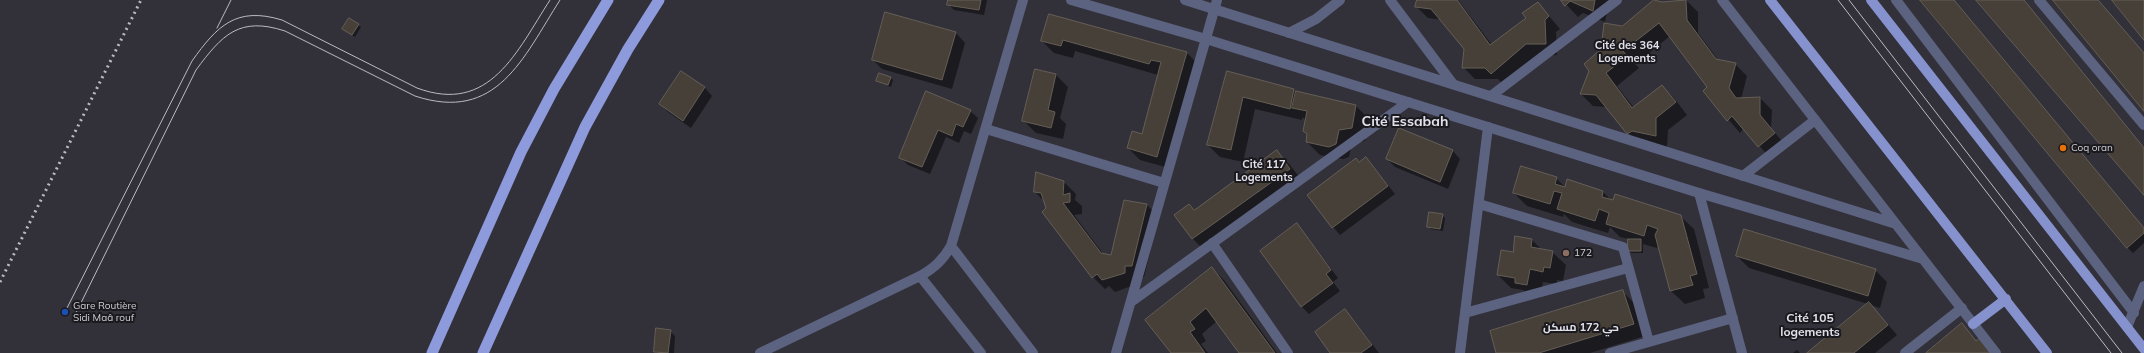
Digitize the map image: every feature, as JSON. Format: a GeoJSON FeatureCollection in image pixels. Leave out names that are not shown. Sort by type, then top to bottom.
{"type":"FeatureCollection","features":[{"type":"Feature","properties":{"kind":"highway"},"geometry":{"type":"LineString","coordinates":[[432,353],[522,152],[554,89],[608,0]]}},
{"type":"Feature","properties":{"kind":"highway"},"geometry":{"type":"LineString","coordinates":[[483,353],[585,127],[628,49],[659,0]]}},
{"type":"Feature","properties":{"kind":"main road"},"geometry":{"type":"LineString","coordinates":[[1770,0],[2047,353]]}},
{"type":"Feature","properties":{"kind":"main road"},"geometry":{"type":"LineString","coordinates":[[1872,0],[2144,349]]}},
{"type":"Feature","properties":{"kind":"main road"},"geometry":{"type":"LineString","coordinates":[[1973,324],[2006,299]]}},
{"type":"Feature","properties":{"kind":"street"},"geometry":{"type":"LineString","coordinates":[[760,353],[920,276],[936,266],[945,257],[951,246],[1023,0]]}},
{"type":"Feature","properties":{"kind":"street"},"geometry":{"type":"LineString","coordinates":[[1071,0],[1206,39],[1699,193],[1924,259]]}},
{"type":"Feature","properties":{"kind":"street"},"geometry":{"type":"LineString","coordinates":[[1185,0],[1216,5],[1289,32],[1896,224]]}},
{"type":"Feature","properties":{"kind":"street"},"geometry":{"type":"LineString","coordinates":[[1289,32],[1316,19],[1340,0]]}},
{"type":"Feature","properties":{"kind":"street"},"geometry":{"type":"LineString","coordinates":[[1390,0],[1453,84]]}},
{"type":"Feature","properties":{"kind":"street"},"geometry":{"type":"LineString","coordinates":[[1492,96],[1617,0]]}},
{"type":"Feature","properties":{"kind":"street"},"geometry":{"type":"LineString","coordinates":[[1722,0],[1996,353]]}},
{"type":"Feature","properties":{"kind":"street"},"geometry":{"type":"LineString","coordinates":[[1896,0],[2134,313]]}},
{"type":"Feature","properties":{"kind":"street"},"geometry":{"type":"LineString","coordinates":[[2039,0],[2144,125]]}},
{"type":"Feature","properties":{"kind":"street"},"geometry":{"type":"LineString","coordinates":[[1116,353],[1216,5]]}},
{"type":"Feature","properties":{"kind":"street"},"geometry":{"type":"LineString","coordinates":[[1131,302],[1408,102]]}},
{"type":"Feature","properties":{"kind":"street"},"geometry":{"type":"LineString","coordinates":[[1743,176],[1815,120]]}},
{"type":"Feature","properties":{"kind":"street"},"geometry":{"type":"LineString","coordinates":[[1460,353],[1488,127]]}},
{"type":"Feature","properties":{"kind":"street"},"geometry":{"type":"LineString","coordinates":[[986,130],[1164,183]]}},
{"type":"Feature","properties":{"kind":"street"},"geometry":{"type":"LineString","coordinates":[[1699,193],[1742,353]]}},
{"type":"Feature","properties":{"kind":"street"},"geometry":{"type":"LineString","coordinates":[[1479,204],[1622,247],[1649,342]]}},
{"type":"Feature","properties":{"kind":"street"},"geometry":{"type":"LineString","coordinates":[[1212,244],[1288,353]]}},
{"type":"Feature","properties":{"kind":"street"},"geometry":{"type":"LineString","coordinates":[[951,246],[1033,353]]}},
{"type":"Feature","properties":{"kind":"street"},"geometry":{"type":"LineString","coordinates":[[1465,313],[1628,268]]}},
{"type":"Feature","properties":{"kind":"street"},"geometry":{"type":"LineString","coordinates":[[920,276],[981,353]]}},
{"type":"Feature","properties":{"kind":"street"},"geometry":{"type":"LineString","coordinates":[[2127,327],[2144,286]]}},
{"type":"Feature","properties":{"kind":"street"},"geometry":{"type":"LineString","coordinates":[[1905,353],[1962,308]]}},
{"type":"Feature","properties":{"kind":"street"},"geometry":{"type":"LineString","coordinates":[[1610,353],[1733,318]]}},
{"type":"Feature","properties":{"kind":"building"},"geometry":{"type":"Polygon","coordinates":[[[948,0],[981,0],[979,10],[947,5],[948,0]]]}},
{"type":"Feature","properties":{"kind":"building"},"geometry":{"type":"Polygon","coordinates":[[[1417,0],[1457,0],[1490,45],[1526,18],[1522,13],[1538,2],[1549,16],[1545,20],[1546,44],[1526,44],[1491,74],[1485,68],[1462,68],[1464,49],[1431,9],[1415,7],[1417,0]]]}},
{"type":"Feature","properties":{"kind":"building"},"geometry":{"type":"Polygon","coordinates":[[[1561,0],[1595,0],[1593,11],[1570,1],[1565,6],[1561,0]]]}},
{"type":"Feature","properties":{"kind":"building"},"geometry":{"type":"Polygon","coordinates":[[[1654,0],[1662,2],[1686,0],[1687,20],[1716,59],[1736,63],[1729,88],[1736,98],[1760,97],[1760,115],[1775,133],[1758,147],[1732,116],[1727,121],[1703,91],[1707,87],[1659,23],[1623,51],[1627,56],[1606,73],[1632,108],[1662,85],[1676,102],[1656,118],[1656,136],[1632,131],[1627,134],[1596,95],[1580,94],[1589,71],[1584,64],[1601,49],[1604,23],[1622,26],[1654,0]]]}},
{"type":"Feature","properties":{"kind":"building"},"geometry":{"type":"Polygon","coordinates":[[[1920,0],[1954,0],[2144,228],[2144,233],[2127,248],[1920,0]]]}},
{"type":"Feature","properties":{"kind":"building"},"geometry":{"type":"Polygon","coordinates":[[[1976,0],[2024,0],[2144,148],[2144,195],[1976,0]]]}},
{"type":"Feature","properties":{"kind":"building"},"geometry":{"type":"Polygon","coordinates":[[[2053,0],[2098,0],[2144,53],[2144,111],[2053,0]]]}},
{"type":"Feature","properties":{"kind":"building"},"geometry":{"type":"Polygon","coordinates":[[[2112,0],[2144,0],[2144,40],[2112,0]]]}},
{"type":"Feature","properties":{"kind":"building"},"geometry":{"type":"Polygon","coordinates":[[[885,12],[956,32],[942,80],[872,60],[885,12]]]}},
{"type":"Feature","properties":{"kind":"building"},"geometry":{"type":"Polygon","coordinates":[[[1049,14],[1187,52],[1157,157],[1127,148],[1132,131],[1142,134],[1161,62],[1151,60],[1149,64],[1063,40],[1061,46],[1041,41],[1049,14]]]}},
{"type":"Feature","properties":{"kind":"building"},"geometry":{"type":"Polygon","coordinates":[[[349,18],[359,24],[352,35],[342,29],[349,18]]]}},
{"type":"Feature","properties":{"kind":"building"},"geometry":{"type":"Polygon","coordinates":[[[1035,69],[1056,74],[1048,110],[1055,112],[1051,128],[1022,121],[1035,69]]]}},
{"type":"Feature","properties":{"kind":"building"},"geometry":{"type":"Polygon","coordinates":[[[681,71],[705,87],[683,121],[659,104],[681,71]]]}},
{"type":"Feature","properties":{"kind":"building"},"geometry":{"type":"Polygon","coordinates":[[[1227,71],[1294,89],[1290,109],[1243,97],[1231,150],[1207,145],[1227,71]]]}},
{"type":"Feature","properties":{"kind":"building"},"geometry":{"type":"Polygon","coordinates":[[[879,73],[891,77],[888,85],[876,81],[879,73]]]}},
{"type":"Feature","properties":{"kind":"building"},"geometry":{"type":"Polygon","coordinates":[[[926,91],[971,110],[963,127],[956,124],[952,136],[938,130],[922,167],[899,158],[926,91]]]}},
{"type":"Feature","properties":{"kind":"building"},"geometry":{"type":"Polygon","coordinates":[[[1296,91],[1356,105],[1352,128],[1339,130],[1336,144],[1329,147],[1306,142],[1307,134],[1303,131],[1307,111],[1292,108],[1296,91]]]}},
{"type":"Feature","properties":{"kind":"building"},"geometry":{"type":"Polygon","coordinates":[[[1399,128],[1453,150],[1440,182],[1386,159],[1399,128]]]}},
{"type":"Feature","properties":{"kind":"building"},"geometry":{"type":"Polygon","coordinates":[[[1277,150],[1290,169],[1192,239],[1174,215],[1189,204],[1194,210],[1277,150]]]}},
{"type":"Feature","properties":{"kind":"building"},"geometry":{"type":"Polygon","coordinates":[[[1366,157],[1388,186],[1332,228],[1307,195],[1356,158],[1359,162],[1366,157]]]}},
{"type":"Feature","properties":{"kind":"building"},"geometry":{"type":"Polygon","coordinates":[[[1521,166],[1557,177],[1555,184],[1565,187],[1567,179],[1603,191],[1602,197],[1613,200],[1615,194],[1681,215],[1697,274],[1690,276],[1693,285],[1670,291],[1655,235],[1658,229],[1647,225],[1644,236],[1606,224],[1609,213],[1599,209],[1595,221],[1557,209],[1562,193],[1554,191],[1550,204],[1513,193],[1521,166]]]}},
{"type":"Feature","properties":{"kind":"building"},"geometry":{"type":"Polygon","coordinates":[[[1036,172],[1064,181],[1063,195],[1070,193],[1070,202],[1063,203],[1101,253],[1111,255],[1124,200],[1147,204],[1132,266],[1125,266],[1125,273],[1102,280],[1097,274],[1092,278],[1042,212],[1046,208],[1041,193],[1034,192],[1036,172]]]}},
{"type":"Feature","properties":{"kind":"building"},"geometry":{"type":"Polygon","coordinates":[[[1429,212],[1443,214],[1440,229],[1427,227],[1429,212]]]}},
{"type":"Feature","properties":{"kind":"building"},"geometry":{"type":"Polygon","coordinates":[[[1297,223],[1331,270],[1326,274],[1333,283],[1301,307],[1260,251],[1297,223]]]}},
{"type":"Feature","properties":{"kind":"building"},"geometry":{"type":"Polygon","coordinates":[[[1744,229],[1876,269],[1868,296],[1736,256],[1744,229]]]}},
{"type":"Feature","properties":{"kind":"building"},"geometry":{"type":"Polygon","coordinates":[[[1515,236],[1532,239],[1531,247],[1553,251],[1550,268],[1544,267],[1543,272],[1530,269],[1527,285],[1515,283],[1515,278],[1497,275],[1501,250],[1513,252],[1515,236]]]}},
{"type":"Feature","properties":{"kind":"building"},"geometry":{"type":"Polygon","coordinates":[[[1628,239],[1641,239],[1641,251],[1628,251],[1628,239]]]}},
{"type":"Feature","properties":{"kind":"building"},"geometry":{"type":"Polygon","coordinates":[[[1212,267],[1275,353],[1239,353],[1206,308],[1190,322],[1195,329],[1190,332],[1205,353],[1171,353],[1145,320],[1212,267]]]}},
{"type":"Feature","properties":{"kind":"building"},"geometry":{"type":"Polygon","coordinates":[[[1623,290],[1634,324],[1539,353],[1496,353],[1490,331],[1623,290]]]}},
{"type":"Feature","properties":{"kind":"building"},"geometry":{"type":"Polygon","coordinates":[[[1869,302],[1888,325],[1854,353],[1807,353],[1869,302]]]}},
{"type":"Feature","properties":{"kind":"building"},"geometry":{"type":"Polygon","coordinates":[[[1345,309],[1372,345],[1361,353],[1330,353],[1315,332],[1345,309]]]}},
{"type":"Feature","properties":{"kind":"building"},"geometry":{"type":"Polygon","coordinates":[[[1962,323],[1976,341],[1981,337],[1993,353],[1926,353],[1962,323]]]}},
{"type":"Feature","properties":{"kind":"building"},"geometry":{"type":"Polygon","coordinates":[[[656,328],[671,330],[668,353],[654,352],[656,328]]]}},
{"type":"Feature","properties":{"kind":"tram line"},"geometry":{"type":"LineString","coordinates":[[217,28],[231,0]]}},
{"type":"Feature","properties":{"kind":"tram line"},"geometry":{"type":"LineString","coordinates":[[65,312],[192,61],[210,38],[229,22],[252,16],[266,16],[282,20],[417,88],[442,94],[464,93],[482,85],[498,73],[513,57],[550,0]]}},
{"type":"Feature","properties":{"kind":"tram line"},"geometry":{"type":"LineString","coordinates":[[74,317],[196,70],[223,38],[243,28],[255,26],[269,27],[285,31],[415,96],[443,102],[467,101],[487,93],[504,80],[519,63],[560,0]]}},
{"type":"Feature","properties":{"kind":"tram line"},"geometry":{"type":"LineString","coordinates":[[1838,0],[2111,353]]}},
{"type":"Feature","properties":{"kind":"tram line"},"geometry":{"type":"LineString","coordinates":[[1849,0],[2122,353]]}},
{"type":"Feature","properties":{"kind":"railway"},"geometry":{"type":"LineString","coordinates":[[0,282],[141,0]]}},
{"type":"Feature","properties":{"kind":"place","name":"Coq oran"},"geometry":{"type":"Point","coordinates":[2063,148]}},
{"type":"Feature","properties":{"kind":"place","name":"172"},"geometry":{"type":"Point","coordinates":[1566,253]}},
{"type":"Feature","properties":{"kind":"place","name":"Gare Routière Sidi Maâ rouf"},"geometry":{"type":"Point","coordinates":[65,312]}},
{"type":"Feature","properties":{"kind":"district","name":"Cité des 364 Logements"},"geometry":{"type":"Point","coordinates":[1627,52]}},
{"type":"Feature","properties":{"kind":"district","name":"Cité Essabah"},"geometry":{"type":"Point","coordinates":[1405,122]}},
{"type":"Feature","properties":{"kind":"district","name":"Cité 117 Logements"},"geometry":{"type":"Point","coordinates":[1264,171]}},
{"type":"Feature","properties":{"kind":"district","name":"Cité 105 logements"},"geometry":{"type":"Point","coordinates":[1810,325]}},
{"type":"Feature","properties":{"kind":"district","name":"حي 172 مسكن"},"geometry":{"type":"Point","coordinates":[1581,328]}}]}
